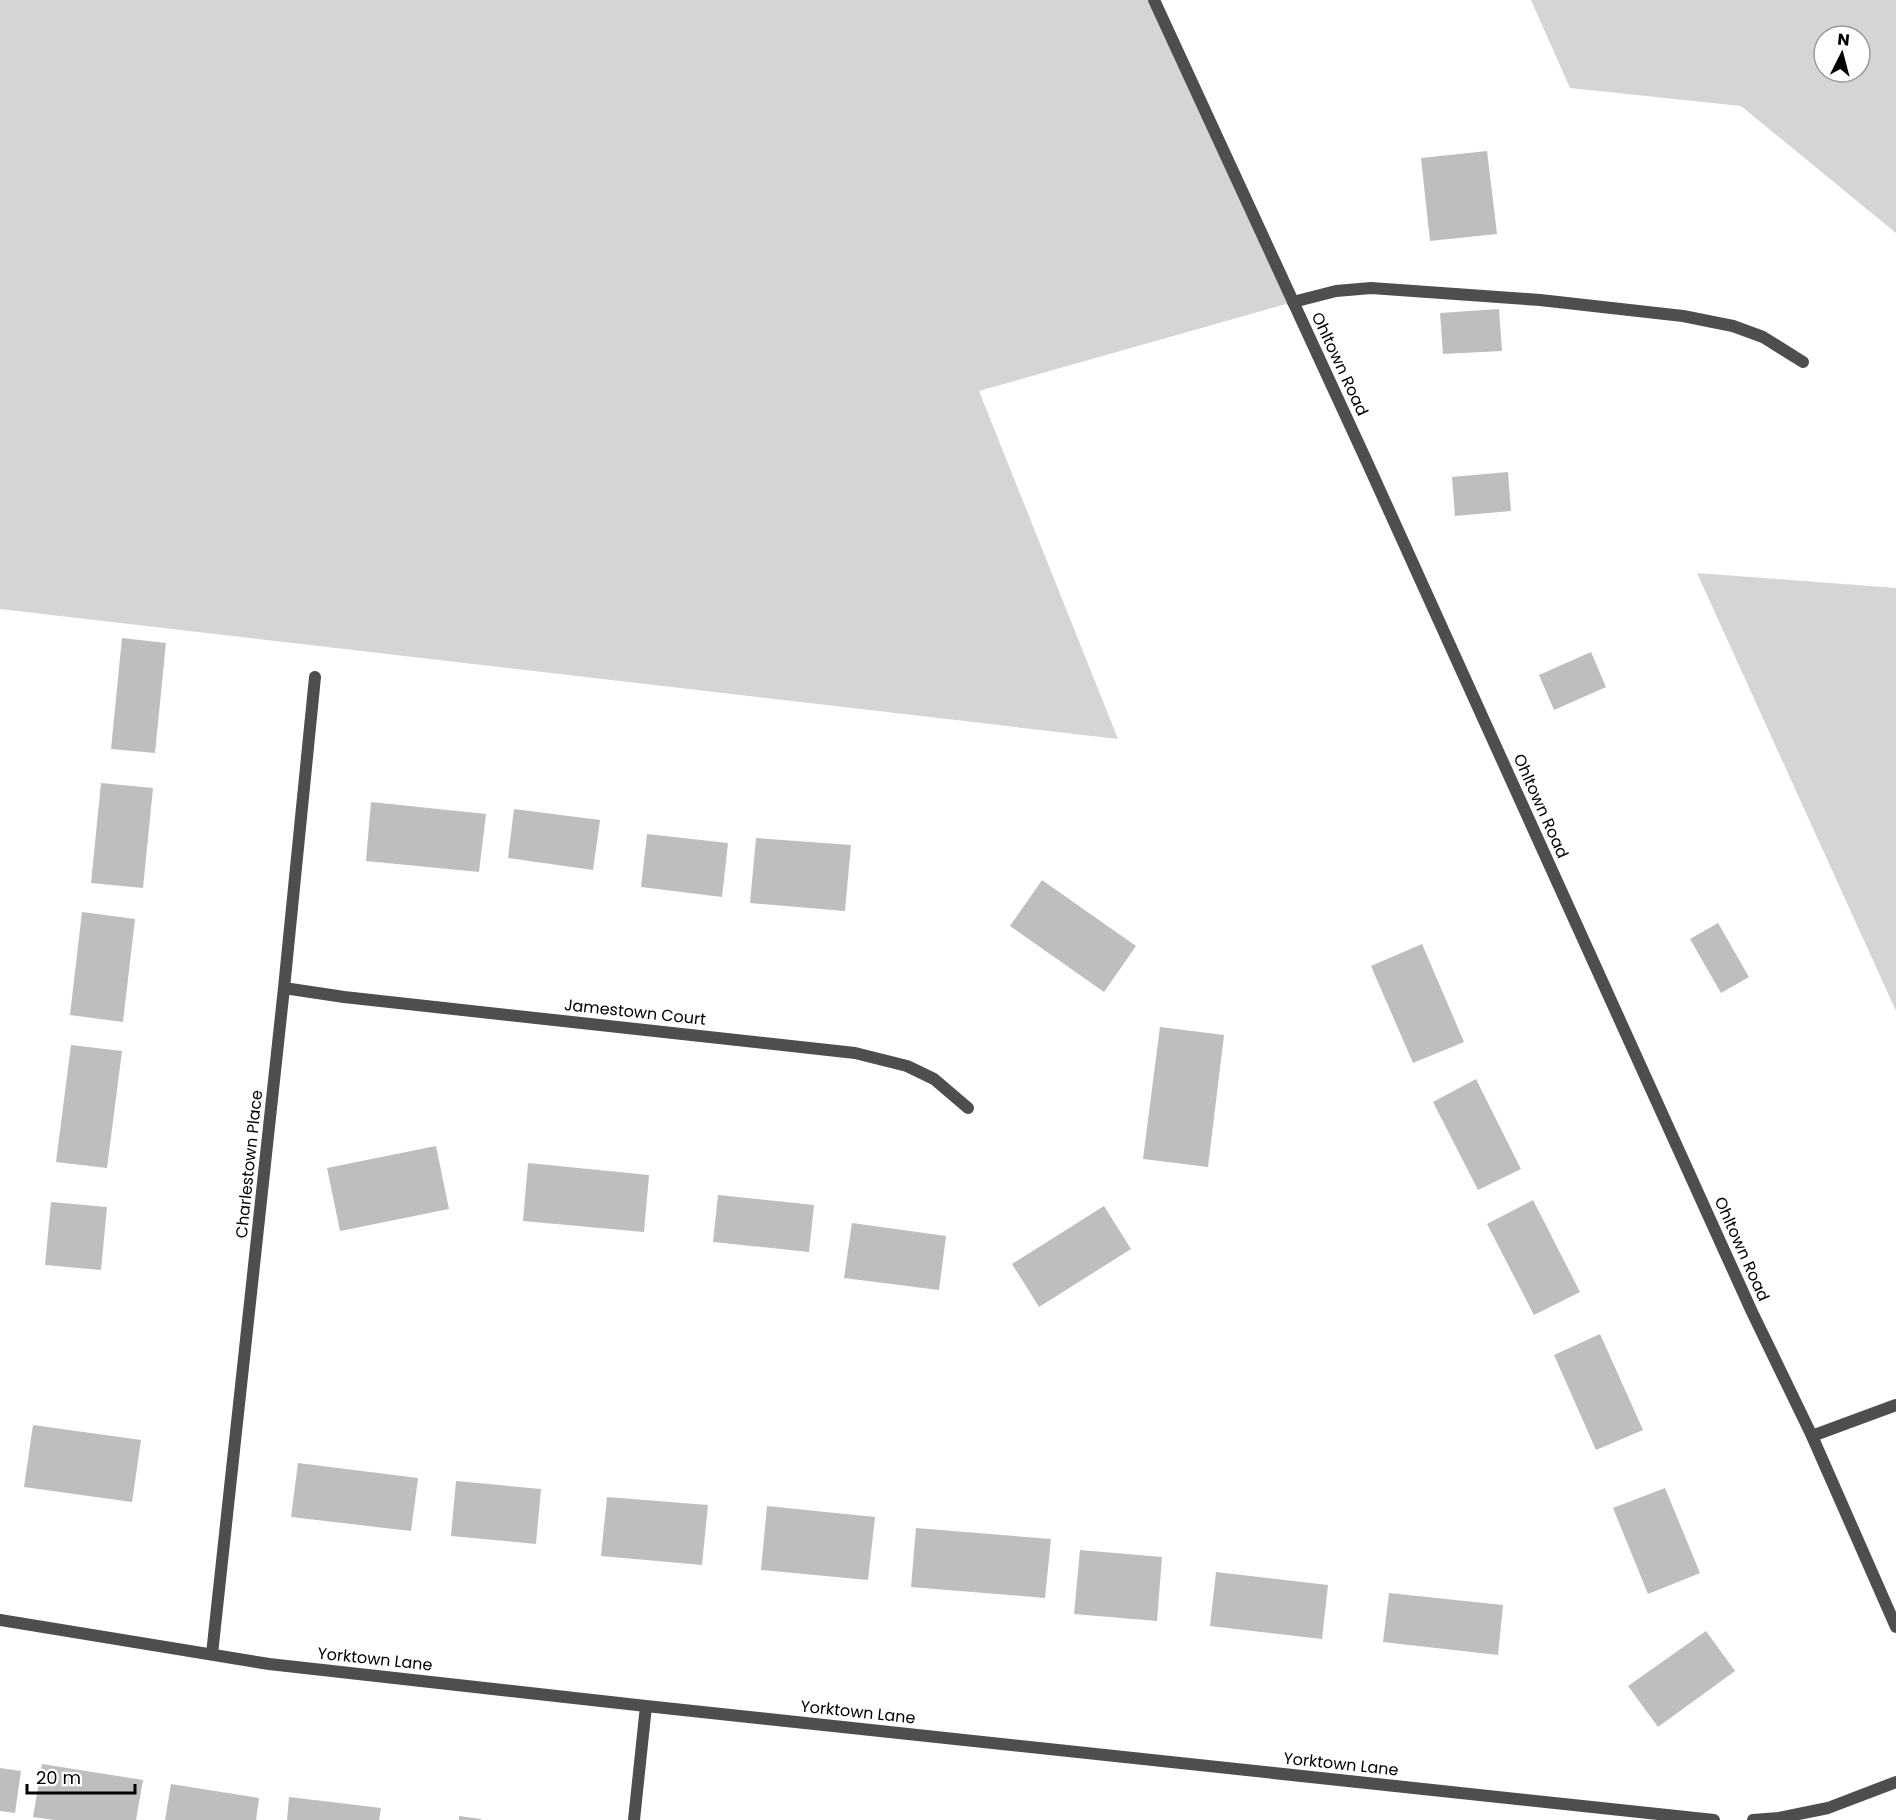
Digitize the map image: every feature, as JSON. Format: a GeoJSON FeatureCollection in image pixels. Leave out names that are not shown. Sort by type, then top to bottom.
{"type":"FeatureCollection","features":[{"type":"Feature","properties":{"kind":"street","name":"Ohltown Road"},"geometry":{"type":"LineString","coordinates":[[1154,0],[1752,1312],[1812,1436],[1896,1627]]}},
{"type":"Feature","properties":{"kind":"street"},"geometry":{"type":"LineString","coordinates":[[1293,303],[1336,291],[1371,288],[1540,300],[1683,316],[1733,326],[1763,337],[1803,362]]}},
{"type":"Feature","properties":{"kind":"street","name":"Charlestown Place"},"geometry":{"type":"LineString","coordinates":[[212,1654],[315,677]]}},
{"type":"Feature","properties":{"kind":"street","name":"Jamestown Court"},"geometry":{"type":"LineString","coordinates":[[284,988],[855,1053],[907,1066],[925,1074],[968,1108]]}},
{"type":"Feature","properties":{"kind":"street"},"geometry":{"type":"LineString","coordinates":[[1812,1436],[1896,1405]]}},
{"type":"Feature","properties":{"kind":"street","name":"Yorktown Lane"},"geometry":{"type":"LineString","coordinates":[[0,1620],[269,1664],[1714,1820]]}},
{"type":"Feature","properties":{"kind":"street"},"geometry":{"type":"LineString","coordinates":[[634,1820],[646,1706]]}},
{"type":"Feature","properties":{"kind":"street"},"geometry":{"type":"LineString","coordinates":[[1753,1820],[1779,1818],[1828,1808],[1896,1782]]}},
{"type":"Feature","properties":{"kind":"shaded area"},"geometry":{"type":"Polygon","coordinates":[[[0,0],[1154,0],[1293,302],[979,391],[1118,739],[0,609],[0,0]]]}},
{"type":"Feature","properties":{"kind":"shaded area"},"geometry":{"type":"Polygon","coordinates":[[[1531,0],[1896,0],[1896,233],[1741,106],[1570,88],[1531,0]]]}},
{"type":"Feature","properties":{"kind":"shaded area"},"geometry":{"type":"Polygon","coordinates":[[[1697,573],[1896,588],[1896,1011],[1697,573]]]}},
{"type":"Feature","properties":{"kind":"building"},"geometry":{"type":"Polygon","coordinates":[[[1487,151],[1497,234],[1430,241],[1421,158],[1487,151]]]}},
{"type":"Feature","properties":{"kind":"building"},"geometry":{"type":"Polygon","coordinates":[[[1499,309],[1502,351],[1443,354],[1440,313],[1499,309]]]}},
{"type":"Feature","properties":{"kind":"building"},"geometry":{"type":"Polygon","coordinates":[[[1508,472],[1511,511],[1455,516],[1452,477],[1508,472]]]}},
{"type":"Feature","properties":{"kind":"building"},"geometry":{"type":"Polygon","coordinates":[[[122,638],[166,643],[155,753],[111,749],[122,638]]]}},
{"type":"Feature","properties":{"kind":"building"},"geometry":{"type":"Polygon","coordinates":[[[1591,652],[1606,687],[1554,710],[1539,675],[1591,652]]]}},
{"type":"Feature","properties":{"kind":"building"},"geometry":{"type":"Polygon","coordinates":[[[101,783],[153,788],[143,888],[91,883],[101,783]]]}},
{"type":"Feature","properties":{"kind":"building"},"geometry":{"type":"Polygon","coordinates":[[[371,802],[486,814],[479,872],[366,861],[371,802]]]}},
{"type":"Feature","properties":{"kind":"building"},"geometry":{"type":"Polygon","coordinates":[[[514,809],[600,820],[593,870],[508,858],[514,809]]]}},
{"type":"Feature","properties":{"kind":"building"},"geometry":{"type":"Polygon","coordinates":[[[647,834],[728,843],[722,897],[641,887],[647,834]]]}},
{"type":"Feature","properties":{"kind":"building"},"geometry":{"type":"Polygon","coordinates":[[[756,838],[851,845],[845,911],[750,903],[756,838]]]}},
{"type":"Feature","properties":{"kind":"building"},"geometry":{"type":"Polygon","coordinates":[[[1042,880],[1136,946],[1104,992],[1010,926],[1042,880]]]}},
{"type":"Feature","properties":{"kind":"building"},"geometry":{"type":"Polygon","coordinates":[[[82,912],[135,919],[123,1022],[70,1015],[82,912]]]}},
{"type":"Feature","properties":{"kind":"building"},"geometry":{"type":"Polygon","coordinates":[[[1718,923],[1749,977],[1721,993],[1690,939],[1718,923]]]}},
{"type":"Feature","properties":{"kind":"building"},"geometry":{"type":"Polygon","coordinates":[[[1422,944],[1464,1042],[1413,1063],[1371,966],[1422,944]]]}},
{"type":"Feature","properties":{"kind":"building"},"geometry":{"type":"Polygon","coordinates":[[[1160,1027],[1224,1035],[1208,1167],[1143,1159],[1160,1027]]]}},
{"type":"Feature","properties":{"kind":"building"},"geometry":{"type":"Polygon","coordinates":[[[71,1045],[122,1051],[107,1168],[56,1162],[71,1045]]]}},
{"type":"Feature","properties":{"kind":"building"},"geometry":{"type":"Polygon","coordinates":[[[1476,1079],[1521,1169],[1478,1190],[1433,1102],[1476,1079]]]}},
{"type":"Feature","properties":{"kind":"building"},"geometry":{"type":"Polygon","coordinates":[[[436,1146],[449,1209],[340,1231],[327,1168],[436,1146]]]}},
{"type":"Feature","properties":{"kind":"building"},"geometry":{"type":"Polygon","coordinates":[[[528,1163],[649,1175],[644,1232],[523,1221],[528,1163]]]}},
{"type":"Feature","properties":{"kind":"building"},"geometry":{"type":"Polygon","coordinates":[[[718,1195],[814,1205],[809,1252],[713,1242],[718,1195]]]}},
{"type":"Feature","properties":{"kind":"building"},"geometry":{"type":"Polygon","coordinates":[[[1533,1200],[1580,1292],[1534,1315],[1487,1224],[1533,1200]]]}},
{"type":"Feature","properties":{"kind":"building"},"geometry":{"type":"Polygon","coordinates":[[[51,1202],[107,1207],[101,1270],[45,1265],[51,1202]]]}},
{"type":"Feature","properties":{"kind":"building"},"geometry":{"type":"Polygon","coordinates":[[[1104,1206],[1131,1249],[1039,1307],[1012,1264],[1104,1206]]]}},
{"type":"Feature","properties":{"kind":"building"},"geometry":{"type":"Polygon","coordinates":[[[852,1223],[946,1236],[939,1290],[844,1278],[852,1223]]]}},
{"type":"Feature","properties":{"kind":"building"},"geometry":{"type":"Polygon","coordinates":[[[1600,1334],[1643,1430],[1596,1450],[1554,1355],[1600,1334]]]}},
{"type":"Feature","properties":{"kind":"building"},"geometry":{"type":"Polygon","coordinates":[[[33,1425],[141,1440],[132,1502],[24,1487],[33,1425]]]}},
{"type":"Feature","properties":{"kind":"building"},"geometry":{"type":"Polygon","coordinates":[[[298,1463],[418,1478],[411,1531],[291,1517],[298,1463]]]}},
{"type":"Feature","properties":{"kind":"building"},"geometry":{"type":"Polygon","coordinates":[[[456,1481],[541,1489],[536,1544],[451,1536],[456,1481]]]}},
{"type":"Feature","properties":{"kind":"building"},"geometry":{"type":"Polygon","coordinates":[[[1665,1488],[1700,1573],[1648,1594],[1613,1508],[1665,1488]]]}},
{"type":"Feature","properties":{"kind":"building"},"geometry":{"type":"Polygon","coordinates":[[[607,1497],[708,1505],[702,1565],[601,1556],[607,1497]]]}},
{"type":"Feature","properties":{"kind":"building"},"geometry":{"type":"Polygon","coordinates":[[[767,1506],[875,1517],[868,1580],[761,1570],[767,1506]]]}},
{"type":"Feature","properties":{"kind":"building"},"geometry":{"type":"Polygon","coordinates":[[[916,1528],[1051,1539],[1045,1598],[911,1587],[916,1528]]]}},
{"type":"Feature","properties":{"kind":"building"},"geometry":{"type":"Polygon","coordinates":[[[1080,1550],[1162,1557],[1157,1621],[1074,1614],[1080,1550]]]}},
{"type":"Feature","properties":{"kind":"building"},"geometry":{"type":"Polygon","coordinates":[[[1216,1572],[1328,1585],[1322,1639],[1210,1626],[1216,1572]]]}},
{"type":"Feature","properties":{"kind":"building"},"geometry":{"type":"Polygon","coordinates":[[[1389,1593],[1503,1605],[1498,1655],[1383,1642],[1389,1593]]]}},
{"type":"Feature","properties":{"kind":"building"},"geometry":{"type":"Polygon","coordinates":[[[1706,1631],[1735,1671],[1658,1727],[1628,1686],[1706,1631]]]}},
{"type":"Feature","properties":{"kind":"building"},"geometry":{"type":"Polygon","coordinates":[[[42,1764],[143,1780],[136,1820],[54,1820],[33,1817],[42,1764]]]}},
{"type":"Feature","properties":{"kind":"building"},"geometry":{"type":"Polygon","coordinates":[[[0,1768],[21,1771],[15,1813],[0,1811],[0,1768]]]}},
{"type":"Feature","properties":{"kind":"building"},"geometry":{"type":"Polygon","coordinates":[[[171,1784],[259,1798],[256,1820],[165,1820],[171,1784]]]}},
{"type":"Feature","properties":{"kind":"building"},"geometry":{"type":"Polygon","coordinates":[[[289,1797],[381,1808],[379,1820],[287,1820],[289,1797]]]}},
{"type":"Feature","properties":{"kind":"building"},"geometry":{"type":"Polygon","coordinates":[[[459,1816],[481,1819],[481,1820],[459,1820],[459,1816]]]}}]}
